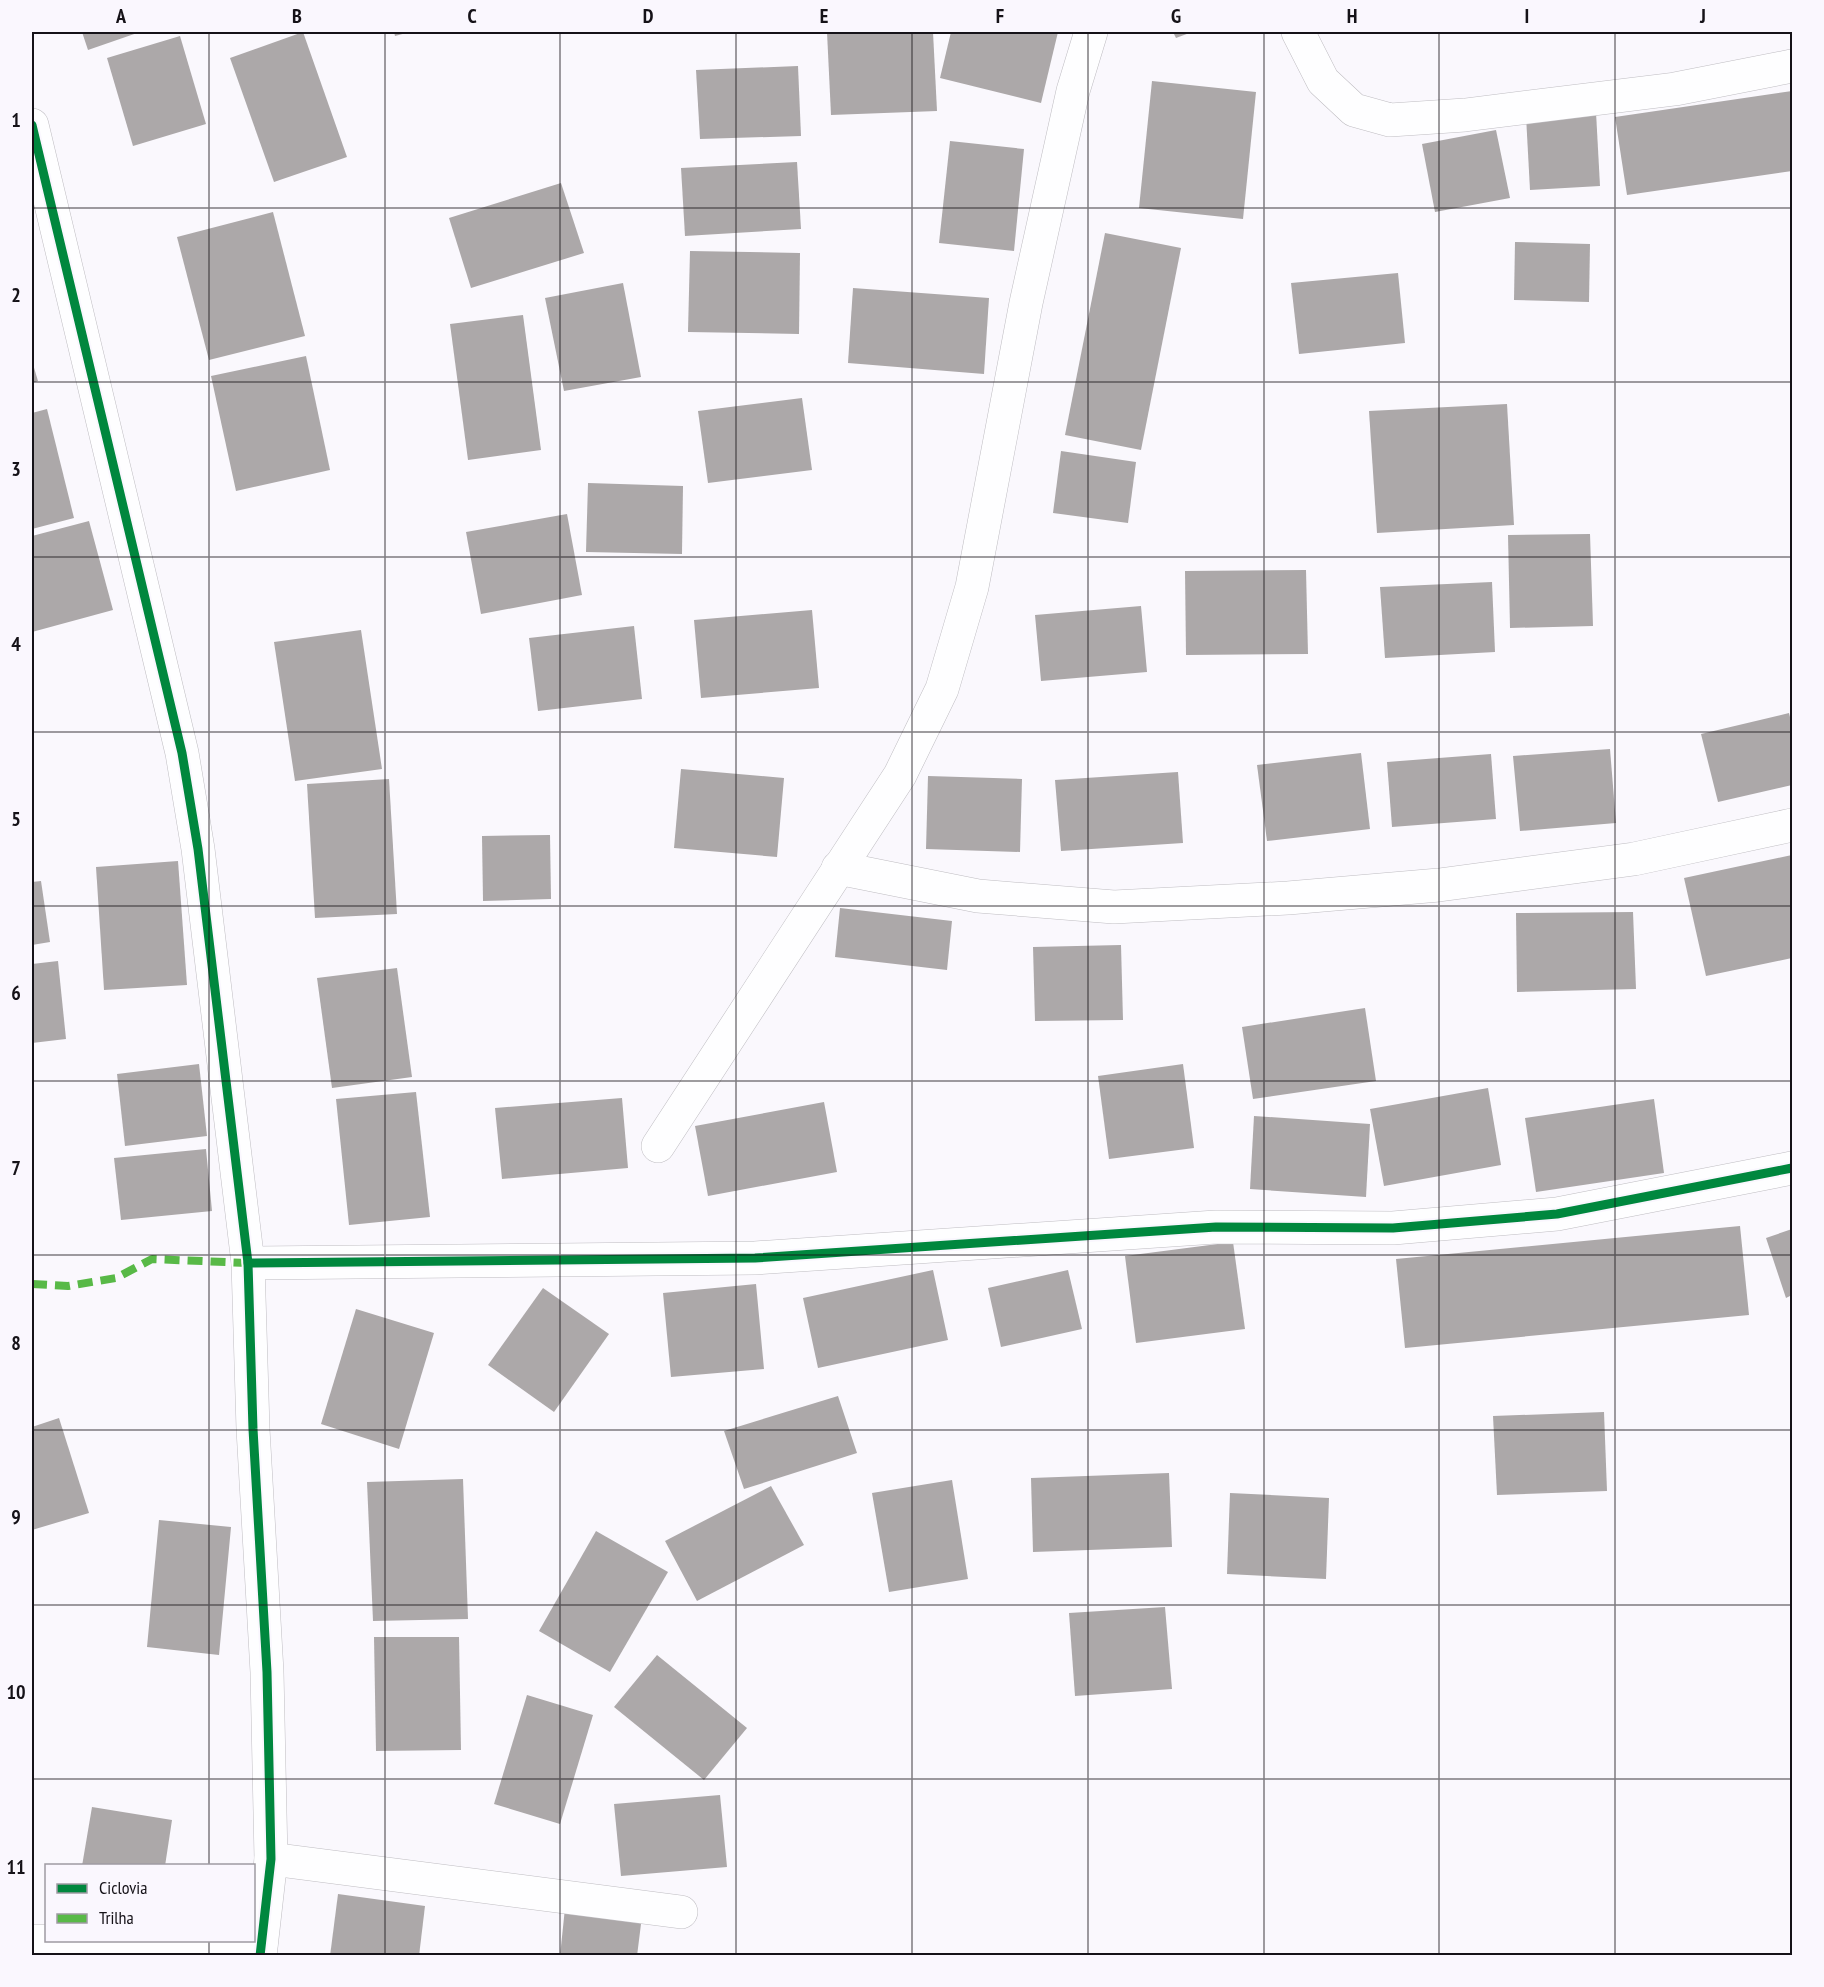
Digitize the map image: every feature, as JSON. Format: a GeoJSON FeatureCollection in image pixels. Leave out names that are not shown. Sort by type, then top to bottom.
{"type":"FeatureCollection","features":[{"type":"Feature","properties":{"kind":"street"},"geometry":{"type":"LineString","coordinates":[[658,1146],[900,775],[942,689],[972,587],[1026,303],[1072,91],[1091,32]]}},
{"type":"Feature","properties":{"kind":"street"},"geometry":{"type":"LineString","coordinates":[[1298,32],[1323,81],[1354,110],[1390,120],[1465,115],[1675,89],[1792,66]]}},
{"type":"Feature","properties":{"kind":"street"},"geometry":{"type":"LineString","coordinates":[[32,125],[182,753],[198,849],[248,1263],[253,1429],[267,1672],[271,1859],[261,1950],[57,1942]]}},
{"type":"Feature","properties":{"kind":"street"},"geometry":{"type":"LineString","coordinates":[[838,868],[978,896],[1114,907],[1288,898],[1439,885],[1634,858],[1792,825]]}},
{"type":"Feature","properties":{"kind":"street"},"geometry":{"type":"LineString","coordinates":[[248,1263],[755,1258],[1216,1227],[1393,1228],[1557,1214],[1792,1168]]}},
{"type":"Feature","properties":{"kind":"street"},"geometry":{"type":"LineString","coordinates":[[271,1859],[681,1912]]}},
{"type":"Feature","properties":{"kind":"building"},"geometry":{"type":"Polygon","coordinates":[[[82,32],[140,32],[88,50],[82,32]]]}},
{"type":"Feature","properties":{"kind":"building"},"geometry":{"type":"Polygon","coordinates":[[[303,32],[347,157],[274,182],[230,58],[303,32]]]}},
{"type":"Feature","properties":{"kind":"building"},"geometry":{"type":"Polygon","coordinates":[[[394,32],[410,32],[395,36],[394,32]]]}},
{"type":"Feature","properties":{"kind":"building"},"geometry":{"type":"Polygon","coordinates":[[[827,32],[933,32],[937,111],[831,115],[827,32]]]}},
{"type":"Feature","properties":{"kind":"building"},"geometry":{"type":"Polygon","coordinates":[[[951,32],[1058,32],[1041,103],[940,78],[951,32]]]}},
{"type":"Feature","properties":{"kind":"building"},"geometry":{"type":"Polygon","coordinates":[[[1173,32],[1192,32],[1176,38],[1173,32]]]}},
{"type":"Feature","properties":{"kind":"building"},"geometry":{"type":"Polygon","coordinates":[[[180,36],[206,124],[133,146],[107,58],[180,36]]]}},
{"type":"Feature","properties":{"kind":"building"},"geometry":{"type":"Polygon","coordinates":[[[798,66],[801,136],[700,139],[696,70],[798,66]]]}},
{"type":"Feature","properties":{"kind":"building"},"geometry":{"type":"Polygon","coordinates":[[[1152,81],[1256,92],[1243,219],[1139,208],[1152,81]]]}},
{"type":"Feature","properties":{"kind":"building"},"geometry":{"type":"Polygon","coordinates":[[[1792,91],[1792,171],[1627,195],[1615,117],[1792,91]]]}},
{"type":"Feature","properties":{"kind":"building"},"geometry":{"type":"Polygon","coordinates":[[[1596,112],[1600,186],[1530,190],[1526,116],[1596,112]]]}},
{"type":"Feature","properties":{"kind":"building"},"geometry":{"type":"Polygon","coordinates":[[[1496,130],[1510,198],[1435,212],[1422,144],[1496,130]]]}},
{"type":"Feature","properties":{"kind":"building"},"geometry":{"type":"Polygon","coordinates":[[[950,141],[1024,149],[1014,251],[939,243],[950,141]]]}},
{"type":"Feature","properties":{"kind":"building"},"geometry":{"type":"Polygon","coordinates":[[[797,162],[801,229],[685,236],[681,168],[797,162]]]}},
{"type":"Feature","properties":{"kind":"building"},"geometry":{"type":"Polygon","coordinates":[[[561,183],[584,253],[471,288],[449,218],[561,183]]]}},
{"type":"Feature","properties":{"kind":"building"},"geometry":{"type":"Polygon","coordinates":[[[273,212],[305,336],[209,360],[177,237],[273,212]]]}},
{"type":"Feature","properties":{"kind":"building"},"geometry":{"type":"Polygon","coordinates":[[[1105,233],[1181,248],[1141,450],[1065,435],[1105,233]]]}},
{"type":"Feature","properties":{"kind":"building"},"geometry":{"type":"Polygon","coordinates":[[[1515,242],[1590,244],[1589,302],[1514,300],[1515,242]]]}},
{"type":"Feature","properties":{"kind":"building"},"geometry":{"type":"Polygon","coordinates":[[[690,251],[800,253],[799,334],[688,332],[690,251]]]}},
{"type":"Feature","properties":{"kind":"building"},"geometry":{"type":"Polygon","coordinates":[[[1398,273],[1405,343],[1299,354],[1291,283],[1398,273]]]}},
{"type":"Feature","properties":{"kind":"building"},"geometry":{"type":"Polygon","coordinates":[[[623,283],[641,377],[564,391],[545,298],[623,283]]]}},
{"type":"Feature","properties":{"kind":"building"},"geometry":{"type":"Polygon","coordinates":[[[853,288],[989,298],[984,374],[848,363],[853,288]]]}},
{"type":"Feature","properties":{"kind":"building"},"geometry":{"type":"Polygon","coordinates":[[[523,315],[541,450],[468,460],[450,324],[523,315]]]}},
{"type":"Feature","properties":{"kind":"building"},"geometry":{"type":"Polygon","coordinates":[[[306,356],[330,470],[236,491],[211,376],[306,356]]]}},
{"type":"Feature","properties":{"kind":"building"},"geometry":{"type":"Polygon","coordinates":[[[32,361],[38,381],[32,383],[32,361]]]}},
{"type":"Feature","properties":{"kind":"building"},"geometry":{"type":"Polygon","coordinates":[[[802,398],[812,470],[708,483],[698,411],[802,398]]]}},
{"type":"Feature","properties":{"kind":"building"},"geometry":{"type":"Polygon","coordinates":[[[1507,404],[1514,525],[1377,533],[1369,411],[1507,404]]]}},
{"type":"Feature","properties":{"kind":"building"},"geometry":{"type":"Polygon","coordinates":[[[47,409],[74,518],[32,529],[32,413],[47,409]]]}},
{"type":"Feature","properties":{"kind":"building"},"geometry":{"type":"Polygon","coordinates":[[[1061,451],[1136,462],[1128,523],[1053,513],[1061,451]]]}},
{"type":"Feature","properties":{"kind":"building"},"geometry":{"type":"Polygon","coordinates":[[[588,483],[683,486],[682,554],[586,552],[588,483]]]}},
{"type":"Feature","properties":{"kind":"building"},"geometry":{"type":"Polygon","coordinates":[[[567,514],[582,595],[481,614],[466,532],[567,514]]]}},
{"type":"Feature","properties":{"kind":"building"},"geometry":{"type":"Polygon","coordinates":[[[89,521],[113,610],[32,632],[32,536],[89,521]]]}},
{"type":"Feature","properties":{"kind":"building"},"geometry":{"type":"Polygon","coordinates":[[[1590,534],[1593,626],[1510,628],[1508,535],[1590,534]]]}},
{"type":"Feature","properties":{"kind":"building"},"geometry":{"type":"Polygon","coordinates":[[[1306,570],[1308,654],[1186,655],[1185,571],[1306,570]]]}},
{"type":"Feature","properties":{"kind":"building"},"geometry":{"type":"Polygon","coordinates":[[[1492,582],[1495,652],[1385,658],[1380,587],[1492,582]]]}},
{"type":"Feature","properties":{"kind":"building"},"geometry":{"type":"Polygon","coordinates":[[[1141,606],[1147,672],[1041,681],[1035,615],[1141,606]]]}},
{"type":"Feature","properties":{"kind":"building"},"geometry":{"type":"Polygon","coordinates":[[[812,610],[819,688],[701,698],[694,620],[812,610]]]}},
{"type":"Feature","properties":{"kind":"building"},"geometry":{"type":"Polygon","coordinates":[[[634,626],[642,699],[538,711],[529,638],[634,626]]]}},
{"type":"Feature","properties":{"kind":"building"},"geometry":{"type":"Polygon","coordinates":[[[361,630],[382,769],[295,781],[274,642],[361,630]]]}},
{"type":"Feature","properties":{"kind":"building"},"geometry":{"type":"Polygon","coordinates":[[[1789,713],[1792,725],[1792,785],[1718,802],[1701,734],[1789,713]]]}},
{"type":"Feature","properties":{"kind":"building"},"geometry":{"type":"Polygon","coordinates":[[[1610,749],[1616,823],[1520,831],[1513,756],[1610,749]]]}},
{"type":"Feature","properties":{"kind":"building"},"geometry":{"type":"Polygon","coordinates":[[[1361,753],[1370,829],[1267,841],[1257,765],[1361,753]]]}},
{"type":"Feature","properties":{"kind":"building"},"geometry":{"type":"Polygon","coordinates":[[[1491,754],[1496,819],[1392,827],[1387,762],[1491,754]]]}},
{"type":"Feature","properties":{"kind":"building"},"geometry":{"type":"Polygon","coordinates":[[[681,769],[784,778],[777,857],[674,848],[681,769]]]}},
{"type":"Feature","properties":{"kind":"building"},"geometry":{"type":"Polygon","coordinates":[[[1178,772],[1183,843],[1061,851],[1055,780],[1178,772]]]}},
{"type":"Feature","properties":{"kind":"building"},"geometry":{"type":"Polygon","coordinates":[[[928,776],[1022,779],[1020,852],[926,849],[928,776]]]}},
{"type":"Feature","properties":{"kind":"building"},"geometry":{"type":"Polygon","coordinates":[[[389,779],[397,914],[315,918],[307,784],[389,779]]]}},
{"type":"Feature","properties":{"kind":"building"},"geometry":{"type":"Polygon","coordinates":[[[550,835],[551,899],[483,901],[482,836],[550,835]]]}},
{"type":"Feature","properties":{"kind":"building"},"geometry":{"type":"Polygon","coordinates":[[[1792,855],[1792,958],[1706,976],[1684,878],[1792,855]]]}},
{"type":"Feature","properties":{"kind":"building"},"geometry":{"type":"Polygon","coordinates":[[[178,861],[187,985],[104,990],[96,867],[178,861]]]}},
{"type":"Feature","properties":{"kind":"building"},"geometry":{"type":"Polygon","coordinates":[[[41,881],[50,942],[32,945],[32,882],[41,881]]]}},
{"type":"Feature","properties":{"kind":"building"},"geometry":{"type":"Polygon","coordinates":[[[840,908],[952,921],[947,970],[835,957],[840,908]]]}},
{"type":"Feature","properties":{"kind":"building"},"geometry":{"type":"Polygon","coordinates":[[[1633,912],[1636,989],[1517,992],[1516,913],[1633,912]]]}},
{"type":"Feature","properties":{"kind":"building"},"geometry":{"type":"Polygon","coordinates":[[[1121,945],[1123,1020],[1035,1021],[1033,947],[1121,945]]]}},
{"type":"Feature","properties":{"kind":"building"},"geometry":{"type":"Polygon","coordinates":[[[58,961],[66,1039],[32,1043],[32,964],[58,961]]]}},
{"type":"Feature","properties":{"kind":"building"},"geometry":{"type":"Polygon","coordinates":[[[397,968],[412,1077],[332,1088],[317,978],[397,968]]]}},
{"type":"Feature","properties":{"kind":"building"},"geometry":{"type":"Polygon","coordinates":[[[1365,1008],[1376,1081],[1253,1099],[1242,1027],[1365,1008]]]}},
{"type":"Feature","properties":{"kind":"building"},"geometry":{"type":"Polygon","coordinates":[[[199,1064],[207,1136],[125,1146],[117,1074],[199,1064]]]}},
{"type":"Feature","properties":{"kind":"building"},"geometry":{"type":"Polygon","coordinates":[[[1183,1064],[1194,1148],[1109,1159],[1098,1076],[1183,1064]]]}},
{"type":"Feature","properties":{"kind":"building"},"geometry":{"type":"Polygon","coordinates":[[[1488,1088],[1501,1165],[1384,1186],[1370,1109],[1488,1088]]]}},
{"type":"Feature","properties":{"kind":"building"},"geometry":{"type":"Polygon","coordinates":[[[416,1092],[430,1217],[349,1225],[336,1099],[416,1092]]]}},
{"type":"Feature","properties":{"kind":"building"},"geometry":{"type":"Polygon","coordinates":[[[622,1098],[628,1168],[502,1179],[495,1108],[622,1098]]]}},
{"type":"Feature","properties":{"kind":"building"},"geometry":{"type":"Polygon","coordinates":[[[1654,1099],[1664,1173],[1536,1192],[1525,1118],[1654,1099]]]}},
{"type":"Feature","properties":{"kind":"building"},"geometry":{"type":"Polygon","coordinates":[[[824,1102],[837,1172],[708,1196],[695,1126],[824,1102]]]}},
{"type":"Feature","properties":{"kind":"building"},"geometry":{"type":"Polygon","coordinates":[[[1254,1116],[1370,1124],[1366,1197],[1250,1189],[1254,1116]]]}},
{"type":"Feature","properties":{"kind":"building"},"geometry":{"type":"Polygon","coordinates":[[[206,1149],[212,1211],[121,1220],[114,1158],[206,1149]]]}},
{"type":"Feature","properties":{"kind":"building"},"geometry":{"type":"Polygon","coordinates":[[[1740,1226],[1749,1315],[1405,1348],[1396,1259],[1740,1226]]]}},
{"type":"Feature","properties":{"kind":"building"},"geometry":{"type":"Polygon","coordinates":[[[1792,1229],[1792,1295],[1786,1298],[1766,1238],[1792,1229]]]}},
{"type":"Feature","properties":{"kind":"building"},"geometry":{"type":"Polygon","coordinates":[[[1233,1242],[1245,1329],[1136,1343],[1125,1256],[1233,1242]]]}},
{"type":"Feature","properties":{"kind":"building"},"geometry":{"type":"Polygon","coordinates":[[[933,1270],[948,1340],[818,1368],[803,1298],[933,1270]]]}},
{"type":"Feature","properties":{"kind":"building"},"geometry":{"type":"Polygon","coordinates":[[[1068,1270],[1082,1329],[1001,1347],[988,1288],[1068,1270]]]}},
{"type":"Feature","properties":{"kind":"building"},"geometry":{"type":"Polygon","coordinates":[[[756,1284],[764,1369],[671,1377],[663,1293],[756,1284]]]}},
{"type":"Feature","properties":{"kind":"building"},"geometry":{"type":"Polygon","coordinates":[[[543,1288],[609,1334],[554,1412],[488,1365],[543,1288]]]}},
{"type":"Feature","properties":{"kind":"building"},"geometry":{"type":"Polygon","coordinates":[[[356,1309],[434,1333],[399,1449],[321,1424],[356,1309]]]}},
{"type":"Feature","properties":{"kind":"building"},"geometry":{"type":"Polygon","coordinates":[[[838,1396],[857,1453],[744,1489],[724,1431],[838,1396]]]}},
{"type":"Feature","properties":{"kind":"building"},"geometry":{"type":"Polygon","coordinates":[[[1604,1412],[1607,1491],[1497,1495],[1493,1416],[1604,1412]]]}},
{"type":"Feature","properties":{"kind":"building"},"geometry":{"type":"Polygon","coordinates":[[[59,1418],[89,1513],[32,1530],[32,1427],[59,1418]]]}},
{"type":"Feature","properties":{"kind":"building"},"geometry":{"type":"Polygon","coordinates":[[[1169,1473],[1172,1547],[1033,1552],[1031,1478],[1169,1473]]]}},
{"type":"Feature","properties":{"kind":"building"},"geometry":{"type":"Polygon","coordinates":[[[463,1479],[468,1619],[373,1621],[367,1482],[463,1479]]]}},
{"type":"Feature","properties":{"kind":"building"},"geometry":{"type":"Polygon","coordinates":[[[952,1480],[968,1579],[889,1592],[872,1493],[952,1480]]]}},
{"type":"Feature","properties":{"kind":"building"},"geometry":{"type":"Polygon","coordinates":[[[771,1486],[804,1545],[697,1601],[665,1541],[771,1486]]]}},
{"type":"Feature","properties":{"kind":"building"},"geometry":{"type":"Polygon","coordinates":[[[1230,1493],[1329,1498],[1326,1579],[1227,1574],[1230,1493]]]}},
{"type":"Feature","properties":{"kind":"building"},"geometry":{"type":"Polygon","coordinates":[[[159,1520],[231,1527],[219,1655],[147,1647],[159,1520]]]}},
{"type":"Feature","properties":{"kind":"building"},"geometry":{"type":"Polygon","coordinates":[[[596,1531],[668,1572],[610,1672],[539,1631],[596,1531]]]}},
{"type":"Feature","properties":{"kind":"building"},"geometry":{"type":"Polygon","coordinates":[[[1165,1607],[1172,1689],[1075,1696],[1069,1613],[1165,1607]]]}},
{"type":"Feature","properties":{"kind":"building"},"geometry":{"type":"Polygon","coordinates":[[[374,1637],[459,1637],[461,1750],[376,1751],[374,1637]]]}},
{"type":"Feature","properties":{"kind":"building"},"geometry":{"type":"Polygon","coordinates":[[[657,1655],[747,1728],[704,1780],[614,1707],[657,1655]]]}},
{"type":"Feature","properties":{"kind":"building"},"geometry":{"type":"Polygon","coordinates":[[[527,1695],[593,1715],[560,1824],[494,1804],[527,1695]]]}},
{"type":"Feature","properties":{"kind":"building"},"geometry":{"type":"Polygon","coordinates":[[[720,1795],[727,1867],[621,1876],[614,1804],[720,1795]]]}},
{"type":"Feature","properties":{"kind":"building"},"geometry":{"type":"Polygon","coordinates":[[[92,1807],[172,1820],[165,1864],[82,1864],[92,1807]]]}},
{"type":"Feature","properties":{"kind":"building"},"geometry":{"type":"Polygon","coordinates":[[[338,1894],[425,1906],[419,1956],[330,1956],[338,1894]]]}},
{"type":"Feature","properties":{"kind":"building"},"geometry":{"type":"Polygon","coordinates":[[[565,1908],[642,1916],[637,1956],[560,1956],[565,1908]]]}},
{"type":"Feature","properties":{"kind":"marked path"},"geometry":{"type":"LineString","coordinates":[[32,1284],[68,1286],[116,1278],[152,1259],[248,1263]]}},
{"type":"Feature","properties":{"kind":"cycle path"},"geometry":{"type":"LineString","coordinates":[[32,125],[182,753],[198,849],[248,1263],[253,1429],[267,1672],[271,1859],[260,1956]]}},
{"type":"Feature","properties":{"kind":"cycle path"},"geometry":{"type":"LineString","coordinates":[[248,1263],[755,1258],[1216,1227],[1393,1228],[1557,1214],[1792,1168]]}}]}
